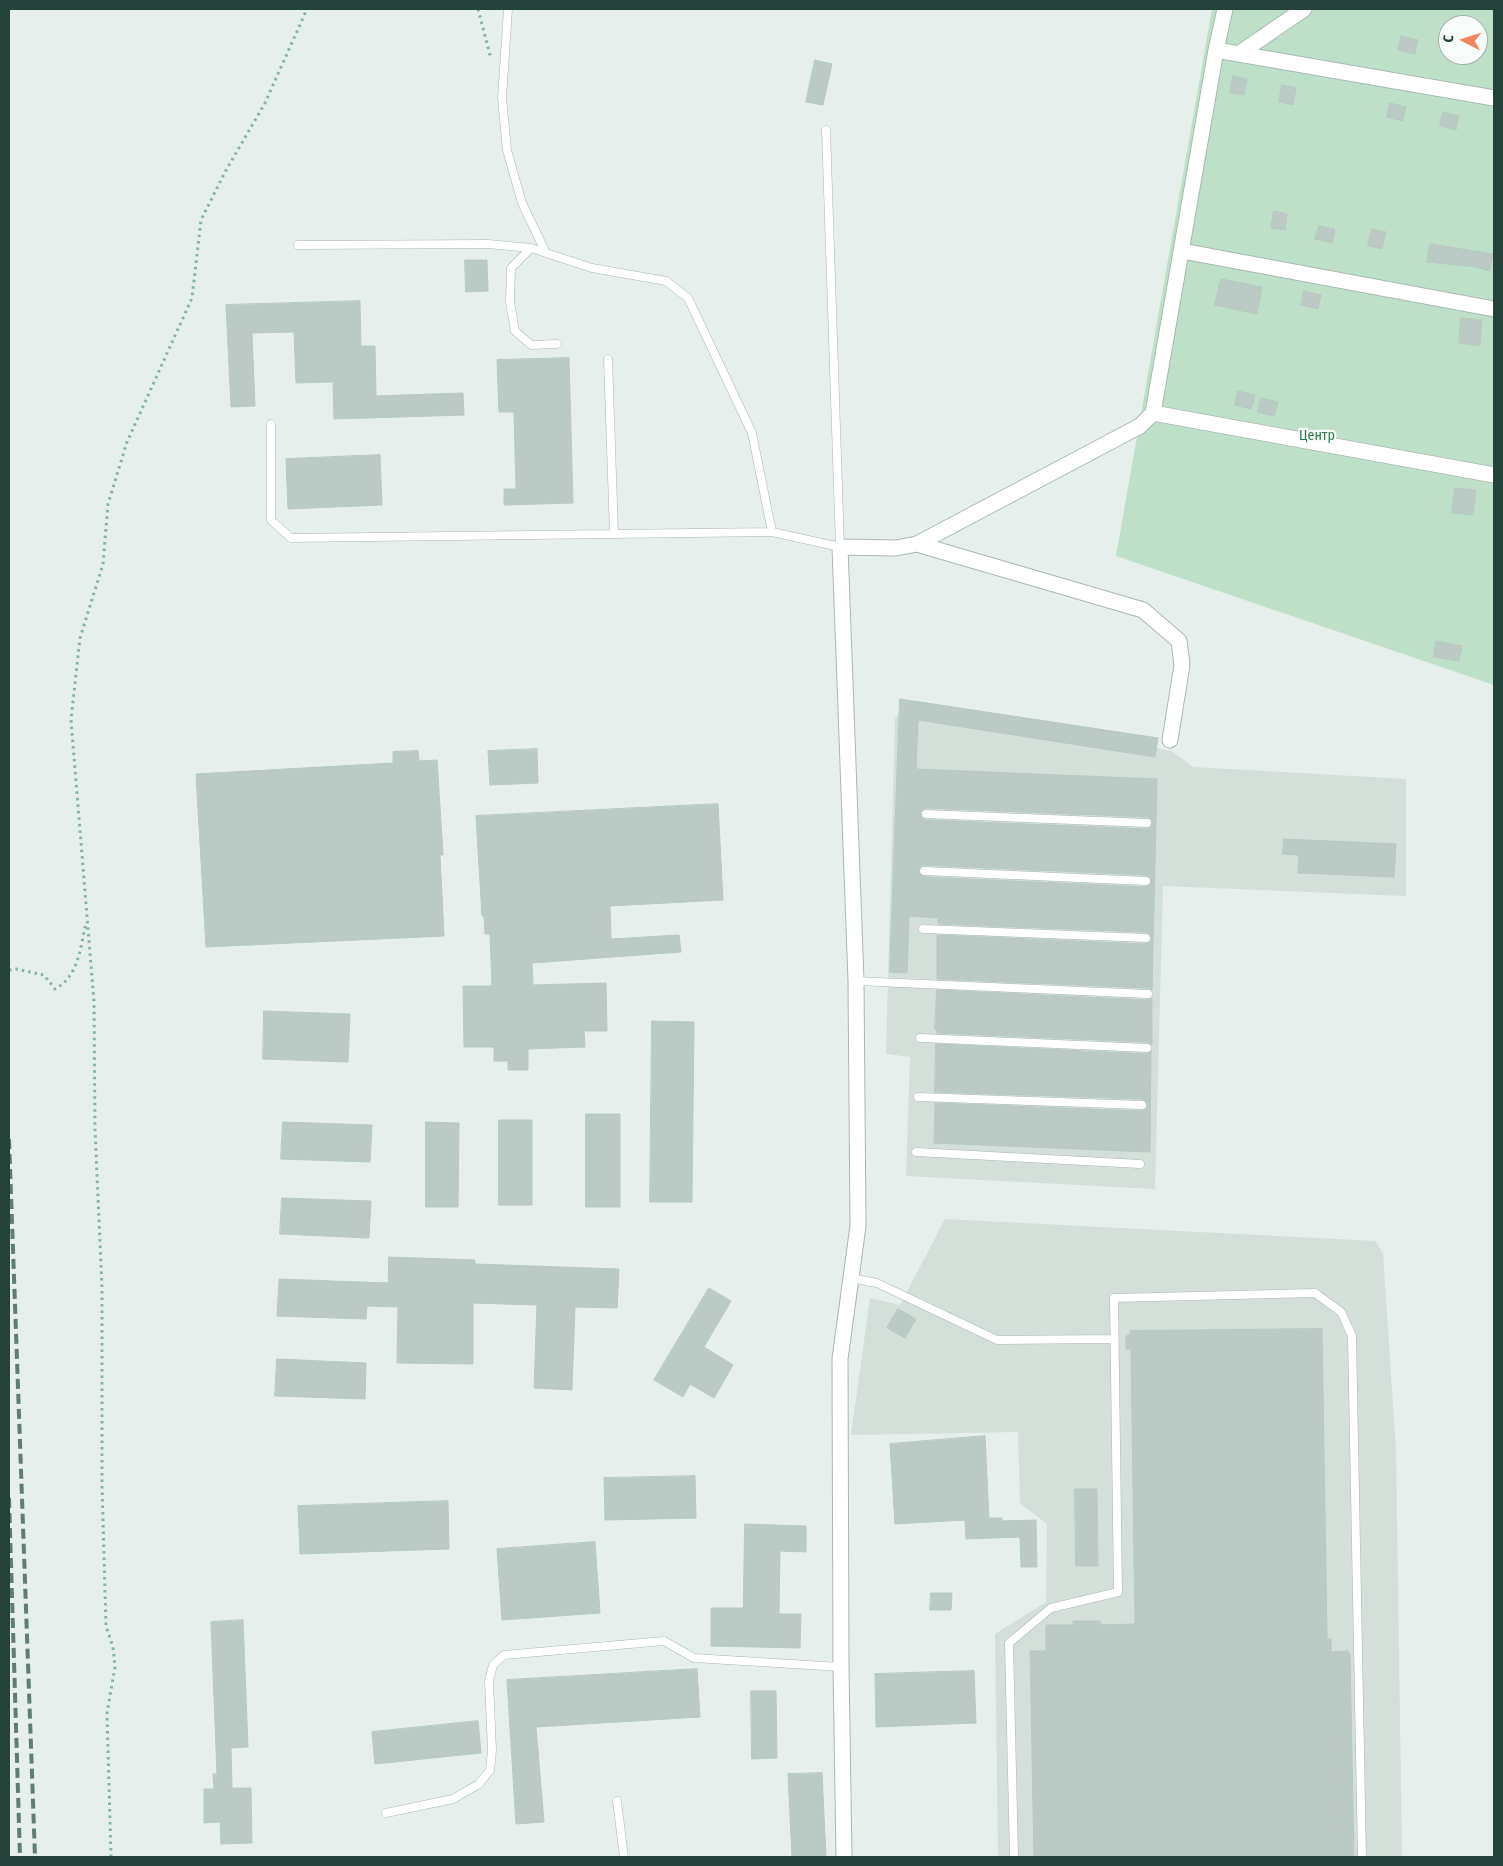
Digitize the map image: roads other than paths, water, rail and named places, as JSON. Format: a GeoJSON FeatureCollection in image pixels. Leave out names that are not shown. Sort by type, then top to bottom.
{"type":"FeatureCollection","features":[{"type":"Feature","properties":{"kind":"street"},"geometry":{"type":"LineString","coordinates":[[844,1857],[840,1667],[840,1359],[858,1226],[856,981],[840,547],[896,548],[917,544],[1140,426],[1153,413],[1216,50],[1225,9]]}},
{"type":"Feature","properties":{"kind":"street"},"geometry":{"type":"LineString","coordinates":[[1240,53],[1304,9]]}},
{"type":"Feature","properties":{"kind":"street"},"geometry":{"type":"LineString","coordinates":[[1216,50],[1494,98]]}},
{"type":"Feature","properties":{"kind":"street"},"geometry":{"type":"LineString","coordinates":[[1182,251],[1494,309]]}},
{"type":"Feature","properties":{"kind":"street"},"geometry":{"type":"LineString","coordinates":[[1153,413],[1494,475]]}},
{"type":"Feature","properties":{"kind":"street"},"geometry":{"type":"LineString","coordinates":[[917,544],[1143,610],[1179,641],[1182,665],[1170,740]]}},
{"type":"Feature","properties":{"kind":"lane"},"geometry":{"type":"LineString","coordinates":[[508,9],[502,98],[507,150],[522,203],[546,253]]}},
{"type":"Feature","properties":{"kind":"lane"},"geometry":{"type":"LineString","coordinates":[[271,424],[271,520],[291,538],[772,532],[840,547],[826,130]]}},
{"type":"Feature","properties":{"kind":"lane"},"geometry":{"type":"LineString","coordinates":[[298,245],[488,244],[531,248],[592,268],[666,281],[688,298],[752,433],[772,532]]}},
{"type":"Feature","properties":{"kind":"lane"},"geometry":{"type":"LineString","coordinates":[[531,248],[512,268],[510,302],[515,331],[531,345],[557,344]]}},
{"type":"Feature","properties":{"kind":"lane"},"geometry":{"type":"LineString","coordinates":[[608,359],[614,534]]}},
{"type":"Feature","properties":{"kind":"lane"},"geometry":{"type":"LineString","coordinates":[[926,814],[1147,823]]}},
{"type":"Feature","properties":{"kind":"lane"},"geometry":{"type":"LineString","coordinates":[[924,871],[1146,881]]}},
{"type":"Feature","properties":{"kind":"lane"},"geometry":{"type":"LineString","coordinates":[[923,929],[1146,938]]}},
{"type":"Feature","properties":{"kind":"lane"},"geometry":{"type":"LineString","coordinates":[[856,981],[1148,994]]}},
{"type":"Feature","properties":{"kind":"lane"},"geometry":{"type":"LineString","coordinates":[[920,1038],[1147,1048]]}},
{"type":"Feature","properties":{"kind":"lane"},"geometry":{"type":"LineString","coordinates":[[918,1097],[1142,1105]]}},
{"type":"Feature","properties":{"kind":"lane"},"geometry":{"type":"LineString","coordinates":[[916,1152],[1140,1164]]}},
{"type":"Feature","properties":{"kind":"lane"},"geometry":{"type":"LineString","coordinates":[[851,1278],[877,1283],[997,1340],[1113,1339]]}},
{"type":"Feature","properties":{"kind":"lane"},"geometry":{"type":"LineString","coordinates":[[1014,1857],[1009,1643],[1051,1608],[1118,1592],[1113,1339],[1114,1298],[1315,1293],[1341,1312],[1352,1336],[1362,1857]]}},
{"type":"Feature","properties":{"kind":"lane"},"geometry":{"type":"LineString","coordinates":[[386,1813],[453,1799],[479,1784],[490,1770],[492,1750],[489,1681],[494,1665],[504,1655],[664,1641],[694,1658],[840,1667]]}},
{"type":"Feature","properties":{"kind":"lane"},"geometry":{"type":"LineString","coordinates":[[616,1801],[624,1857]]}},
{"type":"Feature","properties":{"kind":"railway"},"geometry":{"type":"LineString","coordinates":[[9,1139],[35,1857]]}},
{"type":"Feature","properties":{"kind":"railway"},"geometry":{"type":"LineString","coordinates":[[9,1498],[20,1857]]}},
{"type":"Feature","properties":{"kind":"park label","name":"Центр"},"geometry":{"type":"Point","coordinates":[1317,436]}}]}
